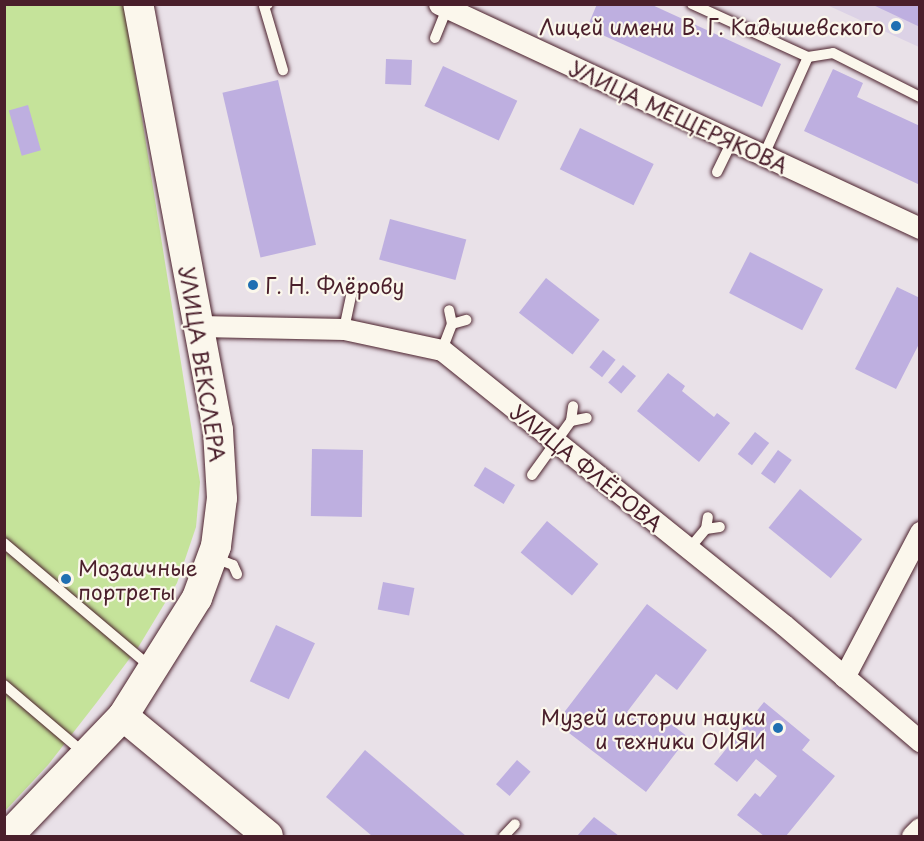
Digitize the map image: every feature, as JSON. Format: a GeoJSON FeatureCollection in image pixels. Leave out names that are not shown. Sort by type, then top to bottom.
{"type":"FeatureCollection","features":[{"type":"Feature","properties":{"kind":"street","name":"УЛИЦА ВЕКСЛЕРА"},"geometry":{"type":"LineString","coordinates":[[8,837],[88,756],[123,716],[155,670],[197,598],[231,564],[222,498],[218,430],[138,4]]}},
{"type":"Feature","properties":{"kind":"street","name":"УЛИЦА МЕЩЕРЯКОВА"},"geometry":{"type":"LineString","coordinates":[[443,6],[920,228]]}},
{"type":"Feature","properties":{"kind":"street","name":"УЛИЦА ФЛЁРОВА"},"geometry":{"type":"LineString","coordinates":[[200,326],[344,329],[442,350],[689,549],[920,741]]}},
{"type":"Feature","properties":{"kind":"street"},"geometry":{"type":"LineString","coordinates":[[844,676],[920,532]]}},
{"type":"Feature","properties":{"kind":"street"},"geometry":{"type":"LineString","coordinates":[[123,716],[268,837]]}},
{"type":"Feature","properties":{"kind":"street"},"geometry":{"type":"LineString","coordinates":[[912,837],[920,828]]}},
{"type":"Feature","properties":{"kind":"lane"},"geometry":{"type":"LineString","coordinates":[[268,4],[264,6],[283,70]]}},
{"type":"Feature","properties":{"kind":"lane"},"geometry":{"type":"LineString","coordinates":[[692,4],[808,57],[833,53],[920,97]]}},
{"type":"Feature","properties":{"kind":"lane"},"geometry":{"type":"LineString","coordinates":[[435,38],[443,6]]}},
{"type":"Feature","properties":{"kind":"lane"},"geometry":{"type":"LineString","coordinates":[[764,155],[808,57]]}},
{"type":"Feature","properties":{"kind":"lane"},"geometry":{"type":"LineString","coordinates":[[717,172],[732,141]]}},
{"type":"Feature","properties":{"kind":"lane"},"geometry":{"type":"LineString","coordinates":[[344,329],[351,295]]}},
{"type":"Feature","properties":{"kind":"lane"},"geometry":{"type":"LineString","coordinates":[[442,350],[452,324],[449,310]]}},
{"type":"Feature","properties":{"kind":"lane"},"geometry":{"type":"LineString","coordinates":[[452,324],[466,320]]}},
{"type":"Feature","properties":{"kind":"lane"},"geometry":{"type":"LineString","coordinates":[[532,475],[571,421],[573,406]]}},
{"type":"Feature","properties":{"kind":"lane"},"geometry":{"type":"LineString","coordinates":[[571,421],[587,418]]}},
{"type":"Feature","properties":{"kind":"lane"},"geometry":{"type":"LineString","coordinates":[[689,549],[706,529],[708,517]]}},
{"type":"Feature","properties":{"kind":"lane"},"geometry":{"type":"LineString","coordinates":[[706,529],[720,527]]}},
{"type":"Feature","properties":{"kind":"lane"},"geometry":{"type":"LineString","coordinates":[[4,543],[155,670]]}},
{"type":"Feature","properties":{"kind":"lane"},"geometry":{"type":"LineString","coordinates":[[4,685],[88,756]]}},
{"type":"Feature","properties":{"kind":"lane"},"geometry":{"type":"LineString","coordinates":[[504,837],[516,824]]}},
{"type":"Feature","properties":{"kind":"shaded area","name":"Лицей имени В. Г. Кадышевского"},"geometry":{"type":"Polygon","coordinates":[[[827,5],[919,5],[919,47],[827,5]]]}},
{"type":"Feature","properties":{"kind":"green space"},"geometry":{"type":"Polygon","coordinates":[[[5,5],[124,5],[200,482],[196,527],[177,583],[139,646],[97,702],[48,765],[5,811],[5,5]]]}},
{"type":"Feature","properties":{"kind":"building"},"geometry":{"type":"Polygon","coordinates":[[[597,4],[650,4],[781,64],[762,107],[587,28],[597,4]]]}},
{"type":"Feature","properties":{"kind":"building"},"geometry":{"type":"Polygon","coordinates":[[[871,4],[920,4],[920,27],[871,4]]]}},
{"type":"Feature","properties":{"kind":"building"},"geometry":{"type":"Polygon","coordinates":[[[386,59],[412,60],[411,85],[385,84],[386,59]]]}},
{"type":"Feature","properties":{"kind":"building"},"geometry":{"type":"Polygon","coordinates":[[[443,66],[517,101],[499,141],[424,106],[443,66]]]}},
{"type":"Feature","properties":{"kind":"building"},"geometry":{"type":"Polygon","coordinates":[[[833,69],[863,83],[857,97],[920,126],[920,185],[804,131],[833,69]]]}},
{"type":"Feature","properties":{"kind":"building"},"geometry":{"type":"Polygon","coordinates":[[[278,80],[316,245],[260,257],[222,93],[278,80]]]}},
{"type":"Feature","properties":{"kind":"building"},"geometry":{"type":"Polygon","coordinates":[[[28,105],[41,150],[22,156],[9,111],[28,105]]]}},
{"type":"Feature","properties":{"kind":"building"},"geometry":{"type":"Polygon","coordinates":[[[580,128],[654,164],[634,205],[560,169],[580,128]]]}},
{"type":"Feature","properties":{"kind":"building"},"geometry":{"type":"Polygon","coordinates":[[[390,219],[466,239],[455,280],[379,260],[390,219]]]}},
{"type":"Feature","properties":{"kind":"building"},"geometry":{"type":"Polygon","coordinates":[[[750,252],[823,289],[802,330],[729,293],[750,252]]]}},
{"type":"Feature","properties":{"kind":"building"},"geometry":{"type":"Polygon","coordinates":[[[546,278],[600,320],[572,355],[519,313],[546,278]]]}},
{"type":"Feature","properties":{"kind":"building"},"geometry":{"type":"Polygon","coordinates":[[[897,287],[920,298],[920,342],[896,389],[855,369],[897,287]]]}},
{"type":"Feature","properties":{"kind":"building"},"geometry":{"type":"Polygon","coordinates":[[[603,350],[616,360],[602,377],[589,367],[603,350]]]}},
{"type":"Feature","properties":{"kind":"building"},"geometry":{"type":"Polygon","coordinates":[[[623,365],[636,376],[621,394],[608,383],[623,365]]]}},
{"type":"Feature","properties":{"kind":"building"},"geometry":{"type":"Polygon","coordinates":[[[668,373],[685,386],[682,391],[714,417],[717,413],[730,423],[699,462],[637,411],[668,373]]]}},
{"type":"Feature","properties":{"kind":"building"},"geometry":{"type":"Polygon","coordinates":[[[755,432],[769,443],[752,465],[738,454],[755,432]]]}},
{"type":"Feature","properties":{"kind":"building"},"geometry":{"type":"Polygon","coordinates":[[[312,449],[363,450],[362,517],[311,516],[312,449]]]}},
{"type":"Feature","properties":{"kind":"building"},"geometry":{"type":"Polygon","coordinates":[[[778,450],[792,460],[775,483],[761,473],[778,450]]]}},
{"type":"Feature","properties":{"kind":"building"},"geometry":{"type":"Polygon","coordinates":[[[485,467],[515,485],[504,504],[474,486],[485,467]]]}},
{"type":"Feature","properties":{"kind":"building"},"geometry":{"type":"Polygon","coordinates":[[[800,489],[862,539],[831,578],[769,528],[800,489]]]}},
{"type":"Feature","properties":{"kind":"building"},"geometry":{"type":"Polygon","coordinates":[[[547,521],[598,564],[572,595],[521,552],[547,521]]]}},
{"type":"Feature","properties":{"kind":"building"},"geometry":{"type":"Polygon","coordinates":[[[383,582],[414,588],[409,616],[378,609],[383,582]]]}},
{"type":"Feature","properties":{"kind":"building"},"geometry":{"type":"Polygon","coordinates":[[[647,604],[707,650],[677,690],[656,674],[627,712],[644,724],[654,711],[688,737],[646,792],[556,723],[647,604]]]}},
{"type":"Feature","properties":{"kind":"building"},"geometry":{"type":"Polygon","coordinates":[[[276,625],[315,643],[289,699],[250,681],[276,625]]]}},
{"type":"Feature","properties":{"kind":"building"},"geometry":{"type":"Polygon","coordinates":[[[764,702],[810,740],[802,750],[835,776],[786,836],[764,836],[737,815],[755,793],[760,797],[777,776],[756,759],[737,782],[714,764],[764,702]]]}},
{"type":"Feature","properties":{"kind":"building"},"geometry":{"type":"Polygon","coordinates":[[[365,750],[466,836],[372,836],[326,797],[365,750]]]}},
{"type":"Feature","properties":{"kind":"building"},"geometry":{"type":"Polygon","coordinates":[[[517,760],[531,772],[510,796],[496,784],[517,760]]]}},
{"type":"Feature","properties":{"kind":"building"},"geometry":{"type":"Polygon","coordinates":[[[594,817],[619,836],[577,836],[594,817]]]}},
{"type":"Feature","properties":{"kind":"place","name":"Лицей имени В. Г. Кадышевского"},"geometry":{"type":"Point","coordinates":[896,26]}},
{"type":"Feature","properties":{"kind":"place","name":"Г. Н. Флёрову"},"geometry":{"type":"Point","coordinates":[253,285]}},
{"type":"Feature","properties":{"kind":"place","name":"Мозаичные портреты"},"geometry":{"type":"Point","coordinates":[66,579]}},
{"type":"Feature","properties":{"kind":"place","name":"Музей истории науки и техники ОИЯИ"},"geometry":{"type":"Point","coordinates":[778,728]}}]}
